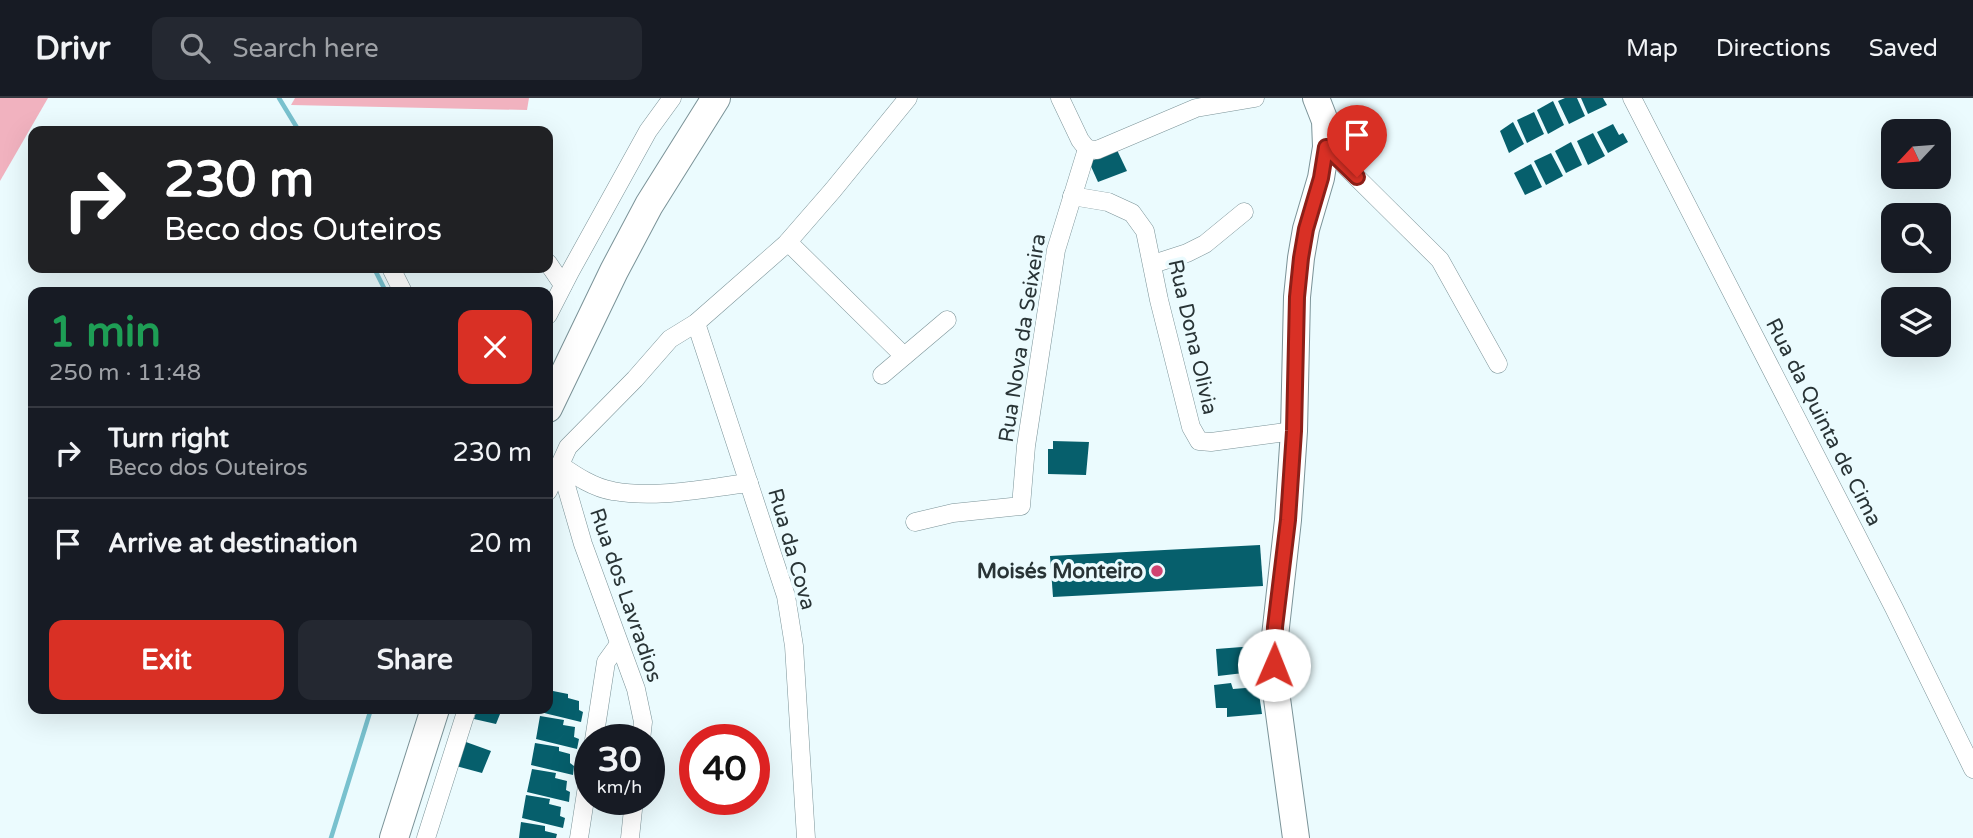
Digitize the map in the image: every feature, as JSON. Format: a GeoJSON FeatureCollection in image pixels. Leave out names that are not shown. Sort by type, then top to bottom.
{"type":"FeatureCollection","features":[{"type":"Feature","properties":{"kind":"main road"},"geometry":{"type":"LineString","coordinates":[[553,398],[649,205],[716,98]]}},
{"type":"Feature","properties":{"kind":"main road"},"geometry":{"type":"LineString","coordinates":[[394,838],[433,714]]}},
{"type":"Feature","properties":{"kind":"street"},"geometry":{"type":"LineString","coordinates":[[553,305],[648,131],[672,98]]}},
{"type":"Feature","properties":{"kind":"street"},"geometry":{"type":"LineString","coordinates":[[553,481],[568,447],[670,339],[696,323],[788,242],[908,98]]}},
{"type":"Feature","properties":{"kind":"street"},"geometry":{"type":"LineString","coordinates":[[1060,98],[1080,140],[1087,149],[1097,150],[1177,115],[1195,103],[1255,98]]}},
{"type":"Feature","properties":{"kind":"street"},"geometry":{"type":"LineString","coordinates":[[1296,838],[1274,665],[1275,627],[1288,520],[1301,258],[1326,147],[1325,121],[1316,98]]}},
{"type":"Feature","properties":{"kind":"street","name":"Rua da Quinta de Cima"},"geometry":{"type":"LineString","coordinates":[[1632,98],[1888,596],[1973,769]]}},
{"type":"Feature","properties":{"kind":"street"},"geometry":{"type":"LineString","coordinates":[[1326,147],[1440,260],[1498,364]]}},
{"type":"Feature","properties":{"kind":"street","name":"Rua Nova da Seixeira"},"geometry":{"type":"LineString","coordinates":[[915,522],[953,513],[1021,506],[1026,446],[1056,250],[1087,149]]}},
{"type":"Feature","properties":{"kind":"street","name":"Rua Dona Olivia"},"geometry":{"type":"LineString","coordinates":[[1072,196],[1108,202],[1132,213],[1145,231],[1159,300],[1195,437],[1205,442],[1294,431]]}},
{"type":"Feature","properties":{"kind":"street"},"geometry":{"type":"LineString","coordinates":[[1153,264],[1188,253],[1205,244],[1244,212]]}},
{"type":"Feature","properties":{"kind":"street"},"geometry":{"type":"LineString","coordinates":[[788,242],[904,356]]}},
{"type":"Feature","properties":{"kind":"street"},"geometry":{"type":"LineString","coordinates":[[553,270],[563,285]]}},
{"type":"Feature","properties":{"kind":"street"},"geometry":{"type":"LineString","coordinates":[[882,375],[947,320]]}},
{"type":"Feature","properties":{"kind":"street","name":"Rua da Cova"},"geometry":{"type":"LineString","coordinates":[[696,323],[786,596],[794,646],[806,838]]}},
{"type":"Feature","properties":{"kind":"street"},"geometry":{"type":"LineString","coordinates":[[560,466],[584,480],[612,491],[651,494],[749,483]]}},
{"type":"Feature","properties":{"kind":"street","name":"Rua dos Lavradios"},"geometry":{"type":"LineString","coordinates":[[560,466],[583,544],[636,689],[643,724]]}},
{"type":"Feature","properties":{"kind":"street"},"geometry":{"type":"LineString","coordinates":[[596,724],[606,663],[619,644]]}},
{"type":"Feature","properties":{"kind":"street"},"geometry":{"type":"LineString","coordinates":[[426,838],[465,714]]}},
{"type":"Feature","properties":{"kind":"street"},"geometry":{"type":"LineString","coordinates":[[579,838],[583,815]]}},
{"type":"Feature","properties":{"kind":"street"},"geometry":{"type":"LineString","coordinates":[[630,838],[632,815]]}},
{"type":"Feature","properties":{"kind":"shaded area"},"geometry":{"type":"Polygon","coordinates":[[[0,98],[48,98],[32,126],[28,126],[28,133],[0,181],[0,98]]]}},
{"type":"Feature","properties":{"kind":"shaded area"},"geometry":{"type":"Polygon","coordinates":[[[295,98],[529,98],[527,110],[291,105],[295,98]]]}},
{"type":"Feature","properties":{"kind":"building"},"geometry":{"type":"Polygon","coordinates":[[[1577,98],[1585,116],[1569,124],[1558,101],[1577,98]]]}},
{"type":"Feature","properties":{"kind":"building"},"geometry":{"type":"Polygon","coordinates":[[[1581,98],[1603,98],[1607,105],[1588,114],[1581,98]]]}},
{"type":"Feature","properties":{"kind":"building"},"geometry":{"type":"Polygon","coordinates":[[[1553,101],[1564,125],[1548,134],[1537,110],[1553,101]]]}},
{"type":"Feature","properties":{"kind":"building"},"geometry":{"type":"Polygon","coordinates":[[[1534,112],[1544,134],[1527,143],[1517,120],[1534,112]]]}},
{"type":"Feature","properties":{"kind":"building"},"geometry":{"type":"Polygon","coordinates":[[[1513,122],[1524,144],[1509,153],[1500,131],[1513,122]]]}},
{"type":"Feature","properties":{"kind":"building"},"geometry":{"type":"Polygon","coordinates":[[[1613,124],[1619,135],[1623,133],[1628,142],[1608,153],[1597,132],[1613,124]]]}},
{"type":"Feature","properties":{"kind":"building"},"geometry":{"type":"Polygon","coordinates":[[[1593,133],[1605,156],[1588,165],[1577,141],[1593,133]]]}},
{"type":"Feature","properties":{"kind":"building"},"geometry":{"type":"Polygon","coordinates":[[[1571,142],[1582,165],[1566,173],[1555,151],[1571,142]]]}},
{"type":"Feature","properties":{"kind":"building"},"geometry":{"type":"Polygon","coordinates":[[[1117,150],[1127,171],[1098,182],[1089,162],[1117,150]]]}},
{"type":"Feature","properties":{"kind":"building"},"geometry":{"type":"Polygon","coordinates":[[[1551,153],[1563,176],[1546,185],[1534,161],[1551,153]]]}},
{"type":"Feature","properties":{"kind":"building"},"geometry":{"type":"Polygon","coordinates":[[[1531,164],[1542,187],[1525,195],[1514,173],[1531,164]]]}},
{"type":"Feature","properties":{"kind":"building"},"geometry":{"type":"Polygon","coordinates":[[[1053,441],[1089,442],[1086,475],[1048,474],[1048,449],[1053,449],[1053,441]]]}},
{"type":"Feature","properties":{"kind":"building","name":"Moisés Monteiro"},"geometry":{"type":"Polygon","coordinates":[[[1260,545],[1263,586],[1053,597],[1050,556],[1260,545]]]}},
{"type":"Feature","properties":{"kind":"building"},"geometry":{"type":"Polygon","coordinates":[[[1255,646],[1256,662],[1252,663],[1252,672],[1218,676],[1216,649],[1255,646]]]}},
{"type":"Feature","properties":{"kind":"building"},"geometry":{"type":"Polygon","coordinates":[[[1231,683],[1233,689],[1258,687],[1262,714],[1227,717],[1227,708],[1216,708],[1214,685],[1231,683]]]}},
{"type":"Feature","properties":{"kind":"building"},"geometry":{"type":"Polygon","coordinates":[[[553,691],[568,694],[568,698],[579,701],[579,710],[583,712],[581,722],[548,714],[553,714],[553,691]]]}},
{"type":"Feature","properties":{"kind":"building"},"geometry":{"type":"Polygon","coordinates":[[[476,714],[500,714],[496,724],[474,719],[476,714]]]}},
{"type":"Feature","properties":{"kind":"building"},"geometry":{"type":"Polygon","coordinates":[[[540,716],[564,720],[563,725],[574,727],[574,748],[536,739],[540,716]]]}},
{"type":"Feature","properties":{"kind":"building"},"geometry":{"type":"Polygon","coordinates":[[[466,742],[491,751],[482,773],[456,766],[466,742]]]}},
{"type":"Feature","properties":{"kind":"building"},"geometry":{"type":"Polygon","coordinates":[[[535,743],[559,747],[559,751],[570,754],[570,763],[574,766],[573,775],[531,765],[535,743]]]}},
{"type":"Feature","properties":{"kind":"building"},"geometry":{"type":"Polygon","coordinates":[[[532,769],[556,773],[555,778],[567,781],[569,802],[527,792],[532,769]]]}},
{"type":"Feature","properties":{"kind":"building"},"geometry":{"type":"Polygon","coordinates":[[[526,795],[550,799],[549,804],[561,807],[560,816],[565,818],[563,828],[522,818],[526,795]]]}},
{"type":"Feature","properties":{"kind":"building"},"geometry":{"type":"Polygon","coordinates":[[[521,822],[545,826],[545,831],[557,834],[556,838],[519,838],[521,822]]]}},
{"type":"Feature","properties":{"kind":"waterway"},"geometry":{"type":"LineString","coordinates":[[279,98],[296,126]]}},
{"type":"Feature","properties":{"kind":"waterway"},"geometry":{"type":"LineString","coordinates":[[376,273],[384,287]]}},
{"type":"Feature","properties":{"kind":"waterway"},"geometry":{"type":"LineString","coordinates":[[331,838],[369,714]]}},
{"type":"Feature","properties":{"kind":"place","name":"Moisés Monteiro"},"geometry":{"type":"Point","coordinates":[1157,571]}},
{"type":"Feature","properties":{"kind":"route"},"geometry":{"type":"LineString","coordinates":[[1274,665],[1275,627],[1288,520],[1294,431],[1297,297],[1303,243],[1321,178],[1326,147],[1357,177]]}}]}
